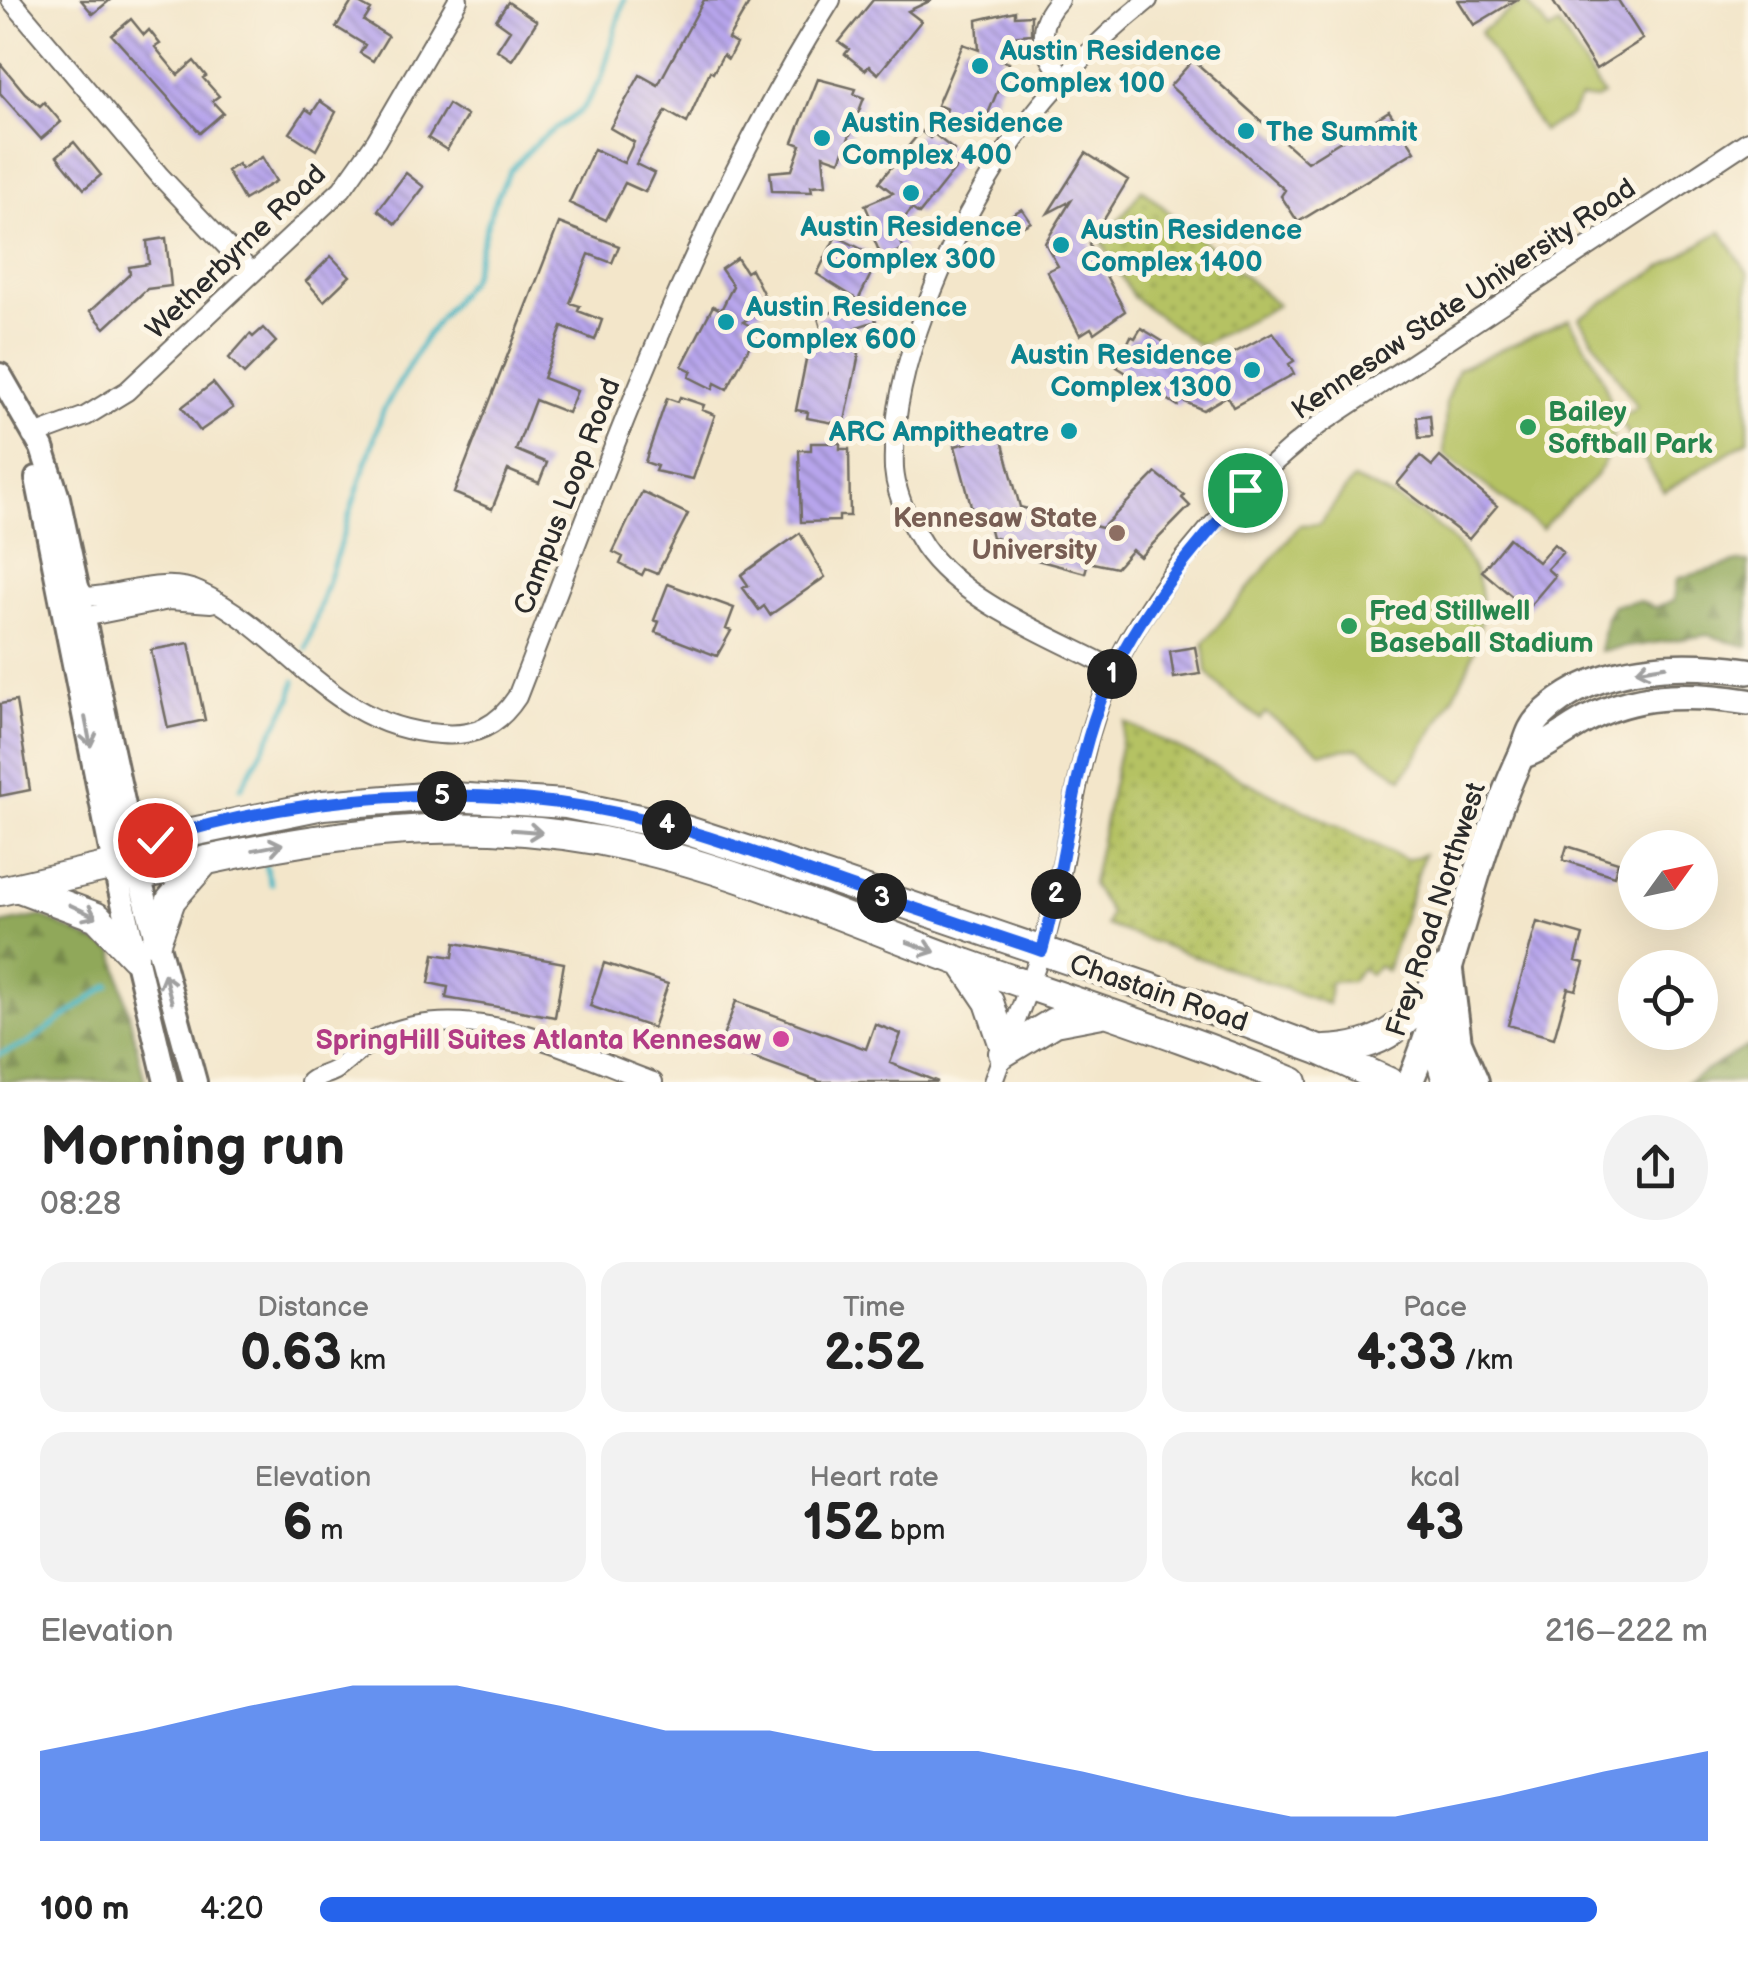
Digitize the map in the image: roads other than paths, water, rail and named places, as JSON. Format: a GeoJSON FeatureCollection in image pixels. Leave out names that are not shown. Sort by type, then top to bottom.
{"type":"FeatureCollection","features":[{"type":"Feature","properties":{"kind":"highway"},"geometry":{"type":"LineString","coordinates":[[1446,970],[1455,1043],[1472,1082]]}},
{"type":"Feature","properties":{"kind":"main road","name":"Frey Road Northwest"},"geometry":{"type":"LineString","coordinates":[[1410,1082],[1500,796],[1537,720],[1567,697],[1605,679],[1672,665],[1748,671]]}},
{"type":"Feature","properties":{"kind":"main road"},"geometry":{"type":"LineString","coordinates":[[1522,756],[1595,715],[1640,700],[1702,696],[1748,702]]}},
{"type":"Feature","properties":{"kind":"main road","name":"Chastain Road"},"geometry":{"type":"LineString","coordinates":[[9,889],[128,863],[261,816],[361,800],[437,796],[540,801],[673,826],[1320,1050],[1389,1082]]}},
{"type":"Feature","properties":{"kind":"main road","name":"Chastain Road"},"geometry":{"type":"LineString","coordinates":[[128,863],[206,860],[378,830],[448,826],[538,831],[672,858],[1293,1082]]}},
{"type":"Feature","properties":{"kind":"main road"},"geometry":{"type":"LineString","coordinates":[[9,889],[97,917],[145,949],[171,900],[206,860]]}},
{"type":"Feature","properties":{"kind":"main road"},"geometry":{"type":"LineString","coordinates":[[962,962],[990,1002],[1004,1051],[1054,1022],[1103,1012]]}},
{"type":"Feature","properties":{"kind":"main road"},"geometry":{"type":"LineString","coordinates":[[1320,1050],[1355,1048],[1385,1037],[1412,1014],[1446,970]]}},
{"type":"Feature","properties":{"kind":"main road"},"geometry":{"type":"LineString","coordinates":[[1436,1006],[1437,1046],[1446,1082]]}},
{"type":"Feature","properties":{"kind":"street"},"geometry":{"type":"LineString","coordinates":[[11,0],[160,176],[252,273]]}},
{"type":"Feature","properties":{"kind":"street","name":"Campus Loop Road"},"geometry":{"type":"LineString","coordinates":[[76,582],[85,596],[169,586],[198,591],[260,630],[333,697],[376,721],[454,735],[476,732],[501,718],[517,696],[666,319],[729,180],[832,0]]}},
{"type":"Feature","properties":{"kind":"street"},"geometry":{"type":"LineString","coordinates":[[1060,0],[1044,18],[1042,32],[1064,80]]}},
{"type":"Feature","properties":{"kind":"street"},"geometry":{"type":"LineString","coordinates":[[1114,669],[964,588],[942,570],[914,529],[894,472],[901,408],[926,306],[957,237],[999,162],[1064,80],[1148,0]]}},
{"type":"Feature","properties":{"kind":"street","name":"Wetherbyrne Road"},"geometry":{"type":"LineString","coordinates":[[32,436],[86,416],[128,391],[356,172],[450,3]]}},
{"type":"Feature","properties":{"kind":"street","name":"Kennesaw State University Road"},"geometry":{"type":"LineString","coordinates":[[993,1082],[1042,951],[1090,734],[1114,669],[1154,604],[1208,531],[1298,442],[1748,141]]}},
{"type":"Feature","properties":{"kind":"street"},"geometry":{"type":"LineString","coordinates":[[0,375],[42,448],[58,498],[84,616],[166,1082]]}},
{"type":"Feature","properties":{"kind":"street"},"geometry":{"type":"LineString","coordinates":[[32,436],[29,454],[128,863]]}},
{"type":"Feature","properties":{"kind":"street"},"geometry":{"type":"LineString","coordinates":[[46,517],[56,534],[70,605],[84,616]]}},
{"type":"Feature","properties":{"kind":"street","name":"Campus Loop Road"},"geometry":{"type":"LineString","coordinates":[[84,616],[170,600],[217,604]]}},
{"type":"Feature","properties":{"kind":"street"},"geometry":{"type":"LineString","coordinates":[[145,949],[195,1082]]}},
{"type":"Feature","properties":{"kind":"street"},"geometry":{"type":"LineString","coordinates":[[310,1082],[332,1077],[358,1050],[394,1031],[464,1022],[509,1030],[653,1082]]}},
{"type":"Feature","properties":{"kind":"waterway"},"geometry":{"type":"LineString","coordinates":[[306,649],[383,411],[427,335],[472,277],[493,205],[510,171],[538,141],[582,110],[601,80],[624,0]]}},
{"type":"Feature","properties":{"kind":"waterway"},"geometry":{"type":"LineString","coordinates":[[241,788],[291,699],[295,681]]}},
{"type":"Feature","properties":{"kind":"waterway"},"geometry":{"type":"LineString","coordinates":[[265,865],[271,884]]}},
{"type":"Feature","properties":{"kind":"waterway"},"geometry":{"type":"LineString","coordinates":[[0,1054],[27,1044],[109,985]]}},
{"type":"Feature","properties":{"kind":"place","name":"Austin Residence Complex 100"},"geometry":{"type":"Point","coordinates":[980,66]}},
{"type":"Feature","properties":{"kind":"place","name":"The Summit"},"geometry":{"type":"Point","coordinates":[1246,131]}},
{"type":"Feature","properties":{"kind":"place","name":"Austin Residence Complex 400"},"geometry":{"type":"Point","coordinates":[822,138]}},
{"type":"Feature","properties":{"kind":"place","name":"Austin Residence Complex 300"},"geometry":{"type":"Point","coordinates":[911,193]}},
{"type":"Feature","properties":{"kind":"place","name":"Austin Residence Complex 1400"},"geometry":{"type":"Point","coordinates":[1061,245]}},
{"type":"Feature","properties":{"kind":"place","name":"Austin Residence Complex 600"},"geometry":{"type":"Point","coordinates":[726,322]}},
{"type":"Feature","properties":{"kind":"place","name":"Austin Residence Complex 1300"},"geometry":{"type":"Point","coordinates":[1252,370]}},
{"type":"Feature","properties":{"kind":"place","name":"Bailey Softball Park"},"geometry":{"type":"Point","coordinates":[1528,427]}},
{"type":"Feature","properties":{"kind":"place","name":"ARC Ampitheatre"},"geometry":{"type":"Point","coordinates":[1069,431]}},
{"type":"Feature","properties":{"kind":"place","name":"Kennesaw State University"},"geometry":{"type":"Point","coordinates":[1117,533]}},
{"type":"Feature","properties":{"kind":"place","name":"Fred Stillwell Baseball Stadium"},"geometry":{"type":"Point","coordinates":[1349,626]}},
{"type":"Feature","properties":{"kind":"place","name":"SpringHill Suites Atlanta Kennesaw"},"geometry":{"type":"Point","coordinates":[781,1039]}}]}
